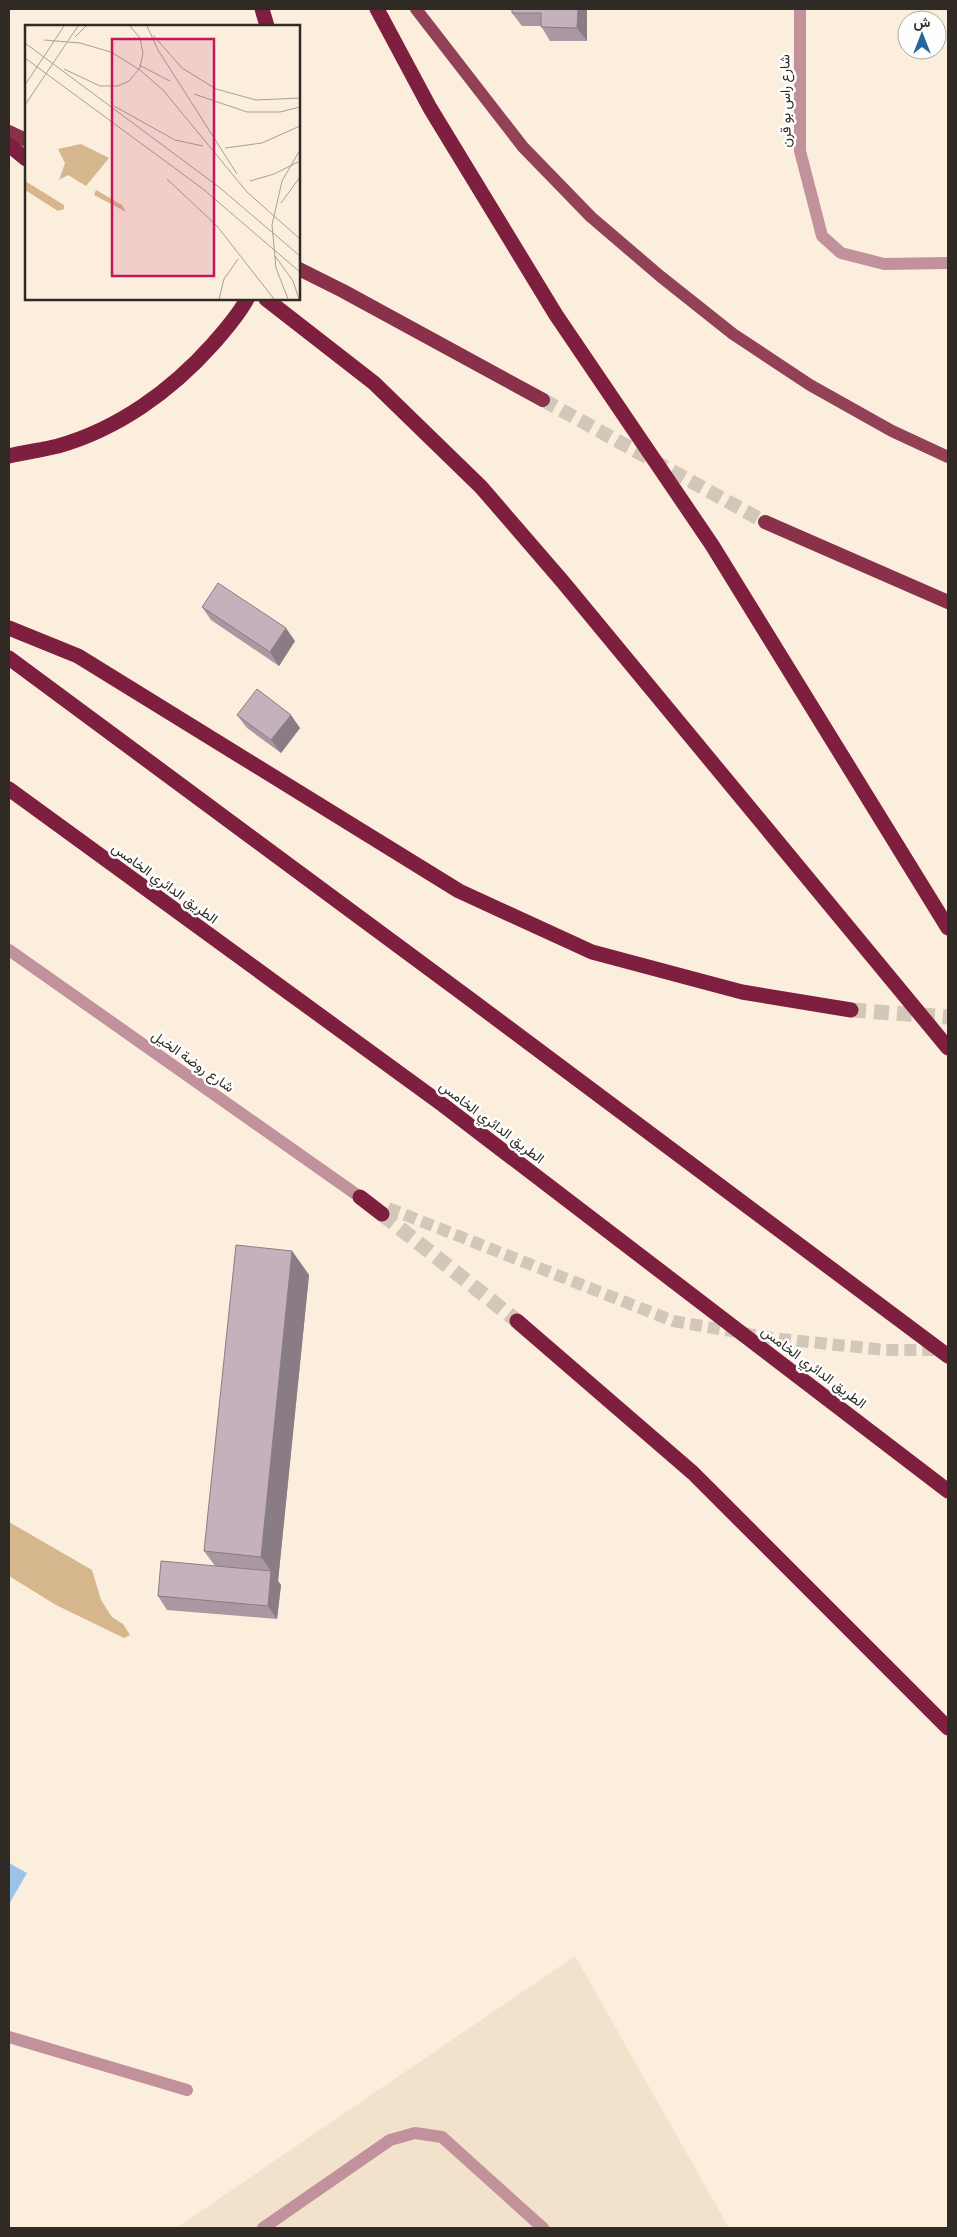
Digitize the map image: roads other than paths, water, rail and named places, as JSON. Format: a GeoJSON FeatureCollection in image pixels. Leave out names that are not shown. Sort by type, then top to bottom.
{"type":"FeatureCollection","features":[{"type":"Feature","properties":{"kind":"highway"},"geometry":{"type":"LineString","coordinates":[[262,9],[267,25]]}},
{"type":"Feature","properties":{"kind":"highway"},"geometry":{"type":"LineString","coordinates":[[377,9],[430,108],[556,315],[712,545],[948,928]]}},
{"type":"Feature","properties":{"kind":"highway"},"geometry":{"type":"LineString","coordinates":[[9,132],[25,140]]}},
{"type":"Feature","properties":{"kind":"highway"},"geometry":{"type":"LineString","coordinates":[[9,145],[25,159]]}},
{"type":"Feature","properties":{"kind":"highway"},"geometry":{"type":"LineString","coordinates":[[300,269],[352,295],[543,400]]}},
{"type":"Feature","properties":{"kind":"highway"},"geometry":{"type":"LineString","coordinates":[[9,456],[58,446],[102,429],[159,396],[200,358],[240,313],[246,300]]}},
{"type":"Feature","properties":{"kind":"highway"},"geometry":{"type":"LineString","coordinates":[[267,300],[374,384],[481,487],[563,582],[948,1048]]}},
{"type":"Feature","properties":{"kind":"highway"},"geometry":{"type":"LineString","coordinates":[[765,522],[948,602]]}},
{"type":"Feature","properties":{"kind":"highway"},"geometry":{"type":"LineString","coordinates":[[9,628],[78,656],[459,891],[592,952],[742,992],[851,1010]]}},
{"type":"Feature","properties":{"kind":"highway"},"geometry":{"type":"LineString","coordinates":[[9,658],[948,1356]]}},
{"type":"Feature","properties":{"kind":"highway","name":"الطريق الدائري الخامس"},"geometry":{"type":"LineString","coordinates":[[9,789],[443,1105],[948,1491]]}},
{"type":"Feature","properties":{"kind":"highway"},"geometry":{"type":"LineString","coordinates":[[360,1197],[385,1211]]}},
{"type":"Feature","properties":{"kind":"highway"},"geometry":{"type":"LineString","coordinates":[[517,1322],[693,1473],[948,1728]]}},
{"type":"Feature","properties":{"kind":"main road"},"geometry":{"type":"LineString","coordinates":[[416,9],[523,147],[591,217],[660,276],[733,334],[810,385],[892,431],[948,458]]}},
{"type":"Feature","properties":{"kind":"street","name":"شارع راس بو قرن"},"geometry":{"type":"LineString","coordinates":[[800,9],[800,151],[822,236],[841,253],[884,264],[948,263]]}},
{"type":"Feature","properties":{"kind":"street","name":"شارع روضة الخيل"},"geometry":{"type":"LineString","coordinates":[[9,950],[360,1197]]}},
{"type":"Feature","properties":{"kind":"street"},"geometry":{"type":"LineString","coordinates":[[9,2037],[187,2090]]}},
{"type":"Feature","properties":{"kind":"street"},"geometry":{"type":"LineString","coordinates":[[263,2228],[390,2140],[415,2133],[442,2137],[543,2228]]}},
{"type":"Feature","properties":{"kind":"water"},"geometry":{"type":"Polygon","coordinates":[[[9,1863],[27,1873],[9,1904],[9,1863]]]}},
{"type":"Feature","properties":{"kind":"tunnel"},"geometry":{"type":"LineString","coordinates":[[543,400],[765,522]]}},
{"type":"Feature","properties":{"kind":"tunnel"},"geometry":{"type":"LineString","coordinates":[[851,1010],[948,1017]]}},
{"type":"Feature","properties":{"kind":"tunnel"},"geometry":{"type":"LineString","coordinates":[[388,1208],[673,1321],[771,1338],[886,1350],[944,1350]]}},
{"type":"Feature","properties":{"kind":"tunnel"},"geometry":{"type":"LineString","coordinates":[[382,1214],[517,1321]]}}]}
